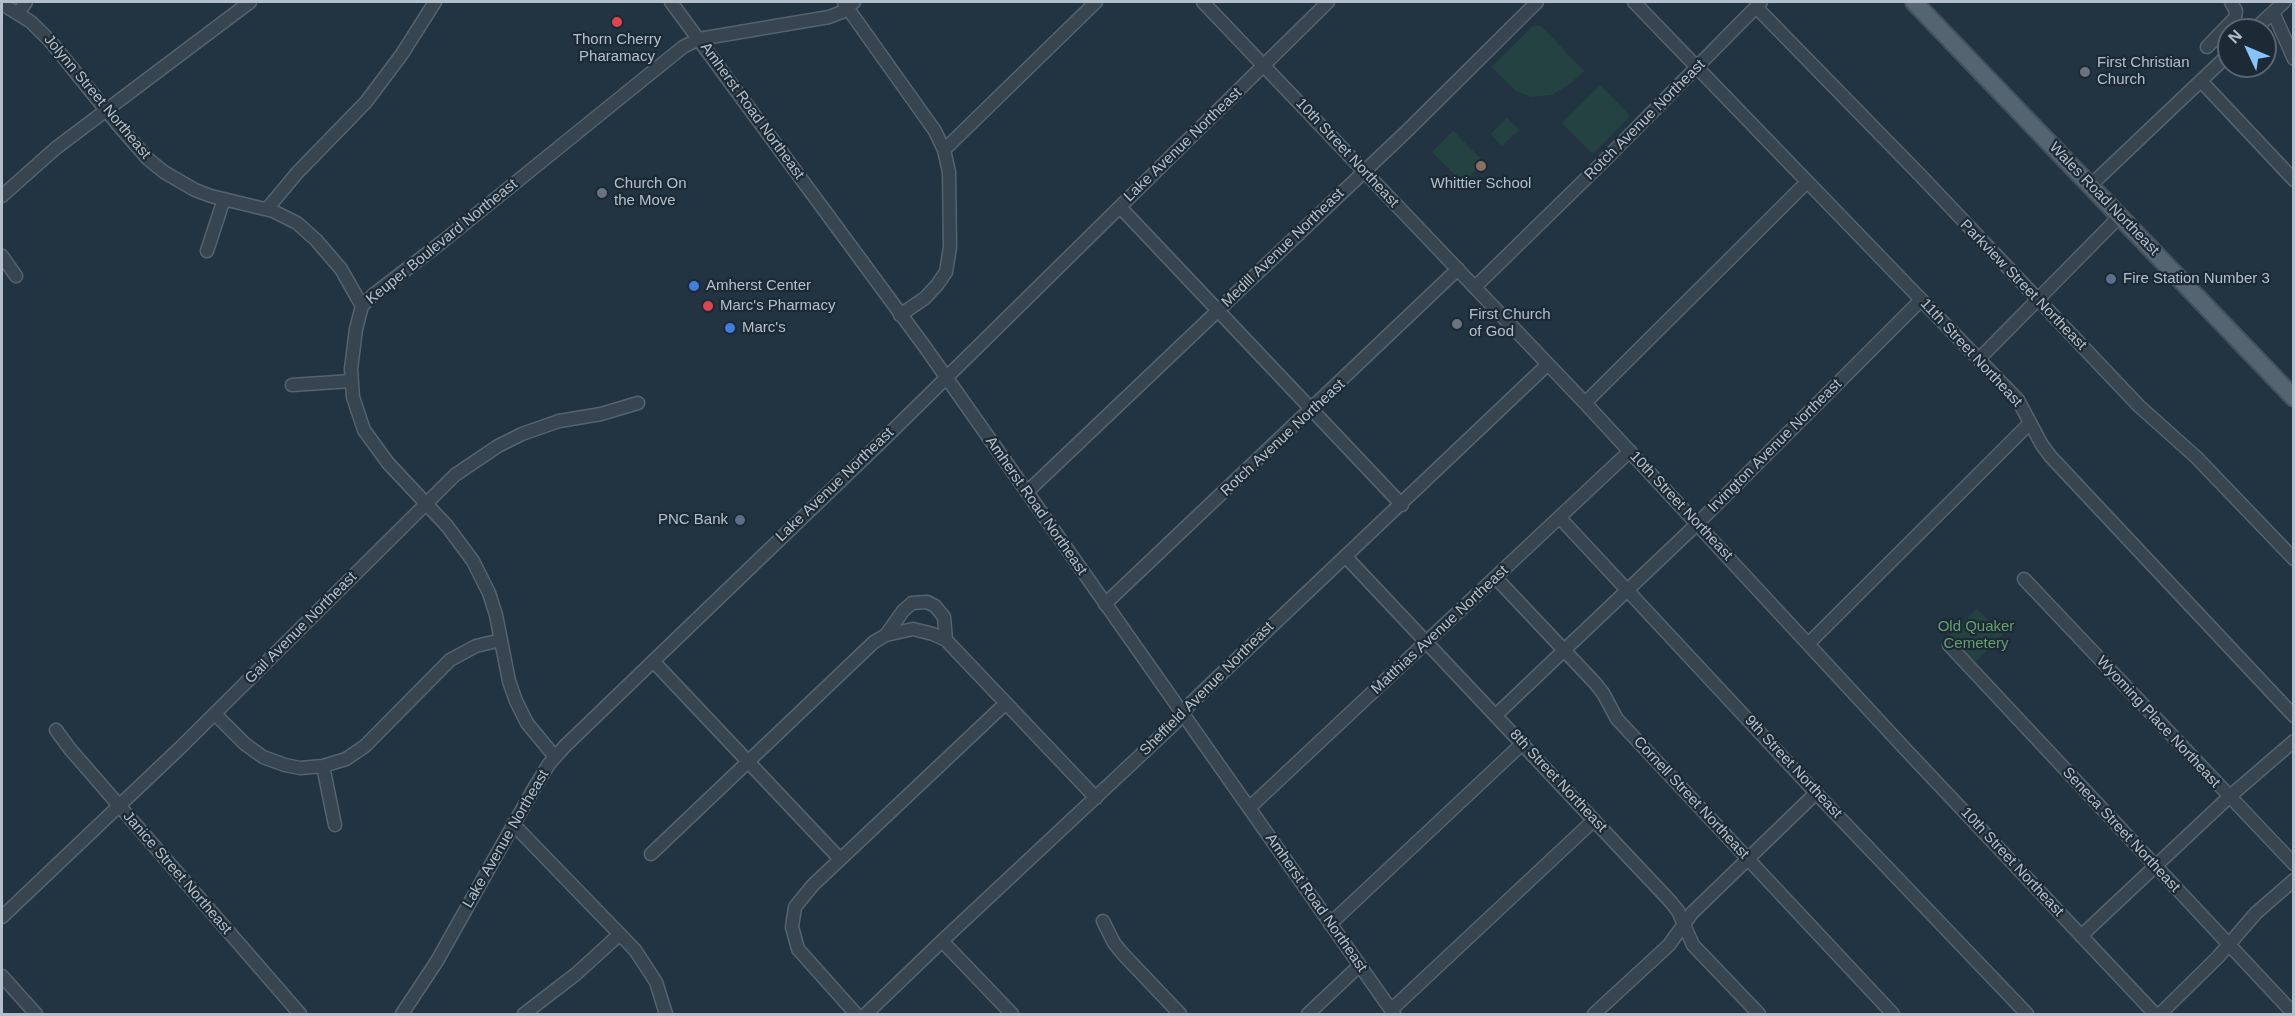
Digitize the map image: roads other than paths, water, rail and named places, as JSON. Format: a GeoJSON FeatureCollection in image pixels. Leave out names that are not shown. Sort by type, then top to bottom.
{"type":"FeatureCollection","features":[{"type":"Feature","properties":{"kind":"main road","name":"Wales Road Northeast"},"geometry":{"type":"LineString","coordinates":[[1914,2],[2294,398]]}},
{"type":"Feature","properties":{"kind":"street"},"geometry":{"type":"LineString","coordinates":[[18,13],[26,2]]}},
{"type":"Feature","properties":{"kind":"street"},"geometry":{"type":"LineString","coordinates":[[2,196],[57,148],[250,2]]}},
{"type":"Feature","properties":{"kind":"street"},"geometry":{"type":"LineString","coordinates":[[267,209],[297,173],[366,102],[402,54],[435,2]]}},
{"type":"Feature","properties":{"kind":"street","name":"Amherst Road Northeast"},"geometry":{"type":"LineString","coordinates":[[671,2],[946,378],[1392,1012]]}},
{"type":"Feature","properties":{"kind":"street"},"geometry":{"type":"LineString","coordinates":[[944,150],[1096,2]]}},
{"type":"Feature","properties":{"kind":"street","name":"10th Street Northeast"},"geometry":{"type":"LineString","coordinates":[[1203,2],[1585,402],[1903,747],[2155,1014]]}},
{"type":"Feature","properties":{"kind":"street","name":"Lake Avenue Northeast"},"geometry":{"type":"LineString","coordinates":[[402,1014],[437,961],[543,772],[555,757],[946,378],[1328,2]]}},
{"type":"Feature","properties":{"kind":"street","name":"Medill Avenue Northeast"},"geometry":{"type":"LineString","coordinates":[[1026,492],[1219,311],[1537,2]]}},
{"type":"Feature","properties":{"kind":"street","name":"11th Street Northeast"},"geometry":{"type":"LineString","coordinates":[[1634,2],[2018,400],[2051,457],[2294,716]]}},
{"type":"Feature","properties":{"kind":"street"},"geometry":{"type":"LineString","coordinates":[[2207,47],[2235,18],[2236,9],[2232,2]]}},
{"type":"Feature","properties":{"kind":"street"},"geometry":{"type":"LineString","coordinates":[[2267,18],[2284,2]]}},
{"type":"Feature","properties":{"kind":"street","name":"Jolynn Street Northeast"},"geometry":{"type":"LineString","coordinates":[[2,4],[18,13],[51,42],[136,146],[164,172],[195,190],[267,209],[297,223],[316,240],[340,269],[362,306]]}},
{"type":"Feature","properties":{"kind":"street"},"geometry":{"type":"LineString","coordinates":[[699,39],[829,17],[848,4],[928,120],[944,150],[949,172],[950,248],[946,272],[938,285],[925,298],[900,315]]}},
{"type":"Feature","properties":{"kind":"street","name":"Rotch Avenue Northeast"},"geometry":{"type":"LineString","coordinates":[[1475,287],[1759,4]]}},
{"type":"Feature","properties":{"kind":"street","name":"Parkview Street Northeast"},"geometry":{"type":"LineString","coordinates":[[1759,4],[2139,406],[2196,457],[2294,559]]}},
{"type":"Feature","properties":{"kind":"street"},"geometry":{"type":"LineString","coordinates":[[2273,12],[2294,59]]}},
{"type":"Feature","properties":{"kind":"street","name":"Keuper Boulevard Northeast"},"geometry":{"type":"LineString","coordinates":[[555,757],[540,741],[520,711],[509,681],[496,615],[482,576],[465,549],[426,502],[388,463],[364,430],[355,407],[351,381],[352,356],[362,306],[639,81],[683,47],[699,39]]}},
{"type":"Feature","properties":{"kind":"street"},"geometry":{"type":"LineString","coordinates":[[2091,185],[2217,66]]}},
{"type":"Feature","properties":{"kind":"street"},"geometry":{"type":"LineString","coordinates":[[2201,81],[2294,180]]}},
{"type":"Feature","properties":{"kind":"street"},"geometry":{"type":"LineString","coordinates":[[1585,402],[1807,182]]}},
{"type":"Feature","properties":{"kind":"street"},"geometry":{"type":"LineString","coordinates":[[207,251],[224,199]]}},
{"type":"Feature","properties":{"kind":"street"},"geometry":{"type":"LineString","coordinates":[[1120,207],[1402,505]]}},
{"type":"Feature","properties":{"kind":"street"},"geometry":{"type":"LineString","coordinates":[[1979,359],[2120,216]]}},
{"type":"Feature","properties":{"kind":"street"},"geometry":{"type":"LineString","coordinates":[[2,256],[16,276]]}},
{"type":"Feature","properties":{"kind":"street","name":"Rotch Avenue Northeast"},"geometry":{"type":"LineString","coordinates":[[1106,604],[1458,269]]}},
{"type":"Feature","properties":{"kind":"street","name":"Irvington Avenue Northeast"},"geometry":{"type":"LineString","coordinates":[[1496,715],[1698,523],[1922,300]]}},
{"type":"Feature","properties":{"kind":"street","name":"Sheffield Avenue Northeast"},"geometry":{"type":"LineString","coordinates":[[866,1014],[1096,798],[1183,714],[1210,684],[1402,505],[1548,364]]}},
{"type":"Feature","properties":{"kind":"street"},"geometry":{"type":"LineString","coordinates":[[292,385],[351,381]]}},
{"type":"Feature","properties":{"kind":"street","name":"Gail Avenue Northeast"},"geometry":{"type":"LineString","coordinates":[[2,916],[215,714],[426,502],[473,461],[522,434],[559,421],[601,414],[639,403]]}},
{"type":"Feature","properties":{"kind":"street"},"geometry":{"type":"LineString","coordinates":[[1809,643],[2030,423]]}},
{"type":"Feature","properties":{"kind":"street","name":"Matthias Avenue Northeast"},"geometry":{"type":"LineString","coordinates":[[1249,808],[1630,451]]}},
{"type":"Feature","properties":{"kind":"street","name":"9th Street Northeast"},"geometry":{"type":"LineString","coordinates":[[1560,518],[1816,793],[2027,1014]]}},
{"type":"Feature","properties":{"kind":"street","name":"8th Street Northeast"},"geometry":{"type":"LineString","coordinates":[[1347,556],[1670,901],[1678,911],[1693,945],[1759,1014]]}},
{"type":"Feature","properties":{"kind":"street","name":"Cornell Street Northeast"},"geometry":{"type":"LineString","coordinates":[[1496,578],[1603,693],[1617,719],[1893,1014]]}},
{"type":"Feature","properties":{"kind":"street","name":"Wyoming Place Northeast"},"geometry":{"type":"LineString","coordinates":[[2024,579],[2294,864]]}},
{"type":"Feature","properties":{"kind":"street"},"geometry":{"type":"LineString","coordinates":[[651,854],[874,642],[886,634],[912,603],[932,604],[941,612],[945,621],[946,640]]}},
{"type":"Feature","properties":{"kind":"street"},"geometry":{"type":"LineString","coordinates":[[886,634],[913,629],[946,640],[1096,798]]}},
{"type":"Feature","properties":{"kind":"street"},"geometry":{"type":"LineString","coordinates":[[215,714],[245,744],[263,757],[300,768],[323,766],[346,759],[365,746],[450,660],[476,646],[501,640]]}},
{"type":"Feature","properties":{"kind":"street","name":"Seneca Street Northeast"},"geometry":{"type":"LineString","coordinates":[[1949,645],[2294,1014]]}},
{"type":"Feature","properties":{"kind":"street"},"geometry":{"type":"LineString","coordinates":[[653,661],[840,858]]}},
{"type":"Feature","properties":{"kind":"street"},"geometry":{"type":"LineString","coordinates":[[856,1014],[806,960],[795,942],[792,927],[793,914],[801,897],[1006,703]]}},
{"type":"Feature","properties":{"kind":"street","name":"Janice Street Northeast"},"geometry":{"type":"LineString","coordinates":[[56,730],[300,1014]]}},
{"type":"Feature","properties":{"kind":"street"},"geometry":{"type":"LineString","coordinates":[[2081,936],[2229,797],[2294,741]]}},
{"type":"Feature","properties":{"kind":"street"},"geometry":{"type":"LineString","coordinates":[[1330,924],[1523,743]]}},
{"type":"Feature","properties":{"kind":"street"},"geometry":{"type":"LineString","coordinates":[[323,766],[334,825]]}},
{"type":"Feature","properties":{"kind":"street"},"geometry":{"type":"LineString","coordinates":[[1594,1014],[1669,945],[1692,912],[1816,793]]}},
{"type":"Feature","properties":{"kind":"street"},"geometry":{"type":"LineString","coordinates":[[1392,1012],[1594,820]]}},
{"type":"Feature","properties":{"kind":"street"},"geometry":{"type":"LineString","coordinates":[[513,824],[620,934],[650,972],[661,995],[666,1014]]}},
{"type":"Feature","properties":{"kind":"street"},"geometry":{"type":"LineString","coordinates":[[2160,1014],[2256,913],[2294,879]]}},
{"type":"Feature","properties":{"kind":"street"},"geometry":{"type":"LineString","coordinates":[[1103,921],[1114,943],[1123,954],[1180,1014]]}},
{"type":"Feature","properties":{"kind":"street"},"geometry":{"type":"LineString","coordinates":[[524,1014],[576,974],[620,934]]}},
{"type":"Feature","properties":{"kind":"street"},"geometry":{"type":"LineString","coordinates":[[942,941],[1012,1014]]}},
{"type":"Feature","properties":{"kind":"street"},"geometry":{"type":"LineString","coordinates":[[1308,1014],[1359,966]]}},
{"type":"Feature","properties":{"kind":"street"},"geometry":{"type":"LineString","coordinates":[[2,976],[36,1014]]}},
{"type":"Feature","properties":{"kind":"place","name":"Thorn Cherry Pharamacy"},"geometry":{"type":"Point","coordinates":[617,22]}},
{"type":"Feature","properties":{"kind":"place","name":"First Christian Church"},"geometry":{"type":"Point","coordinates":[2085,72]}},
{"type":"Feature","properties":{"kind":"place","name":"Whittier School"},"geometry":{"type":"Point","coordinates":[1481,166]}},
{"type":"Feature","properties":{"kind":"place","name":"Church On the Move"},"geometry":{"type":"Point","coordinates":[602,193]}},
{"type":"Feature","properties":{"kind":"place","name":"Fire Station Number 3"},"geometry":{"type":"Point","coordinates":[2111,279]}},
{"type":"Feature","properties":{"kind":"place","name":"Amherst Center"},"geometry":{"type":"Point","coordinates":[694,286]}},
{"type":"Feature","properties":{"kind":"place","name":"Marc's Pharmacy"},"geometry":{"type":"Point","coordinates":[708,306]}},
{"type":"Feature","properties":{"kind":"place","name":"First Church of God"},"geometry":{"type":"Point","coordinates":[1457,324]}},
{"type":"Feature","properties":{"kind":"place","name":"Marc's"},"geometry":{"type":"Point","coordinates":[730,328]}},
{"type":"Feature","properties":{"kind":"place","name":"PNC Bank"},"geometry":{"type":"Point","coordinates":[740,520]}},
{"type":"Feature","properties":{"kind":"park label","name":"Old Quaker Cemetery"},"geometry":{"type":"Point","coordinates":[1976,636]}}]}
